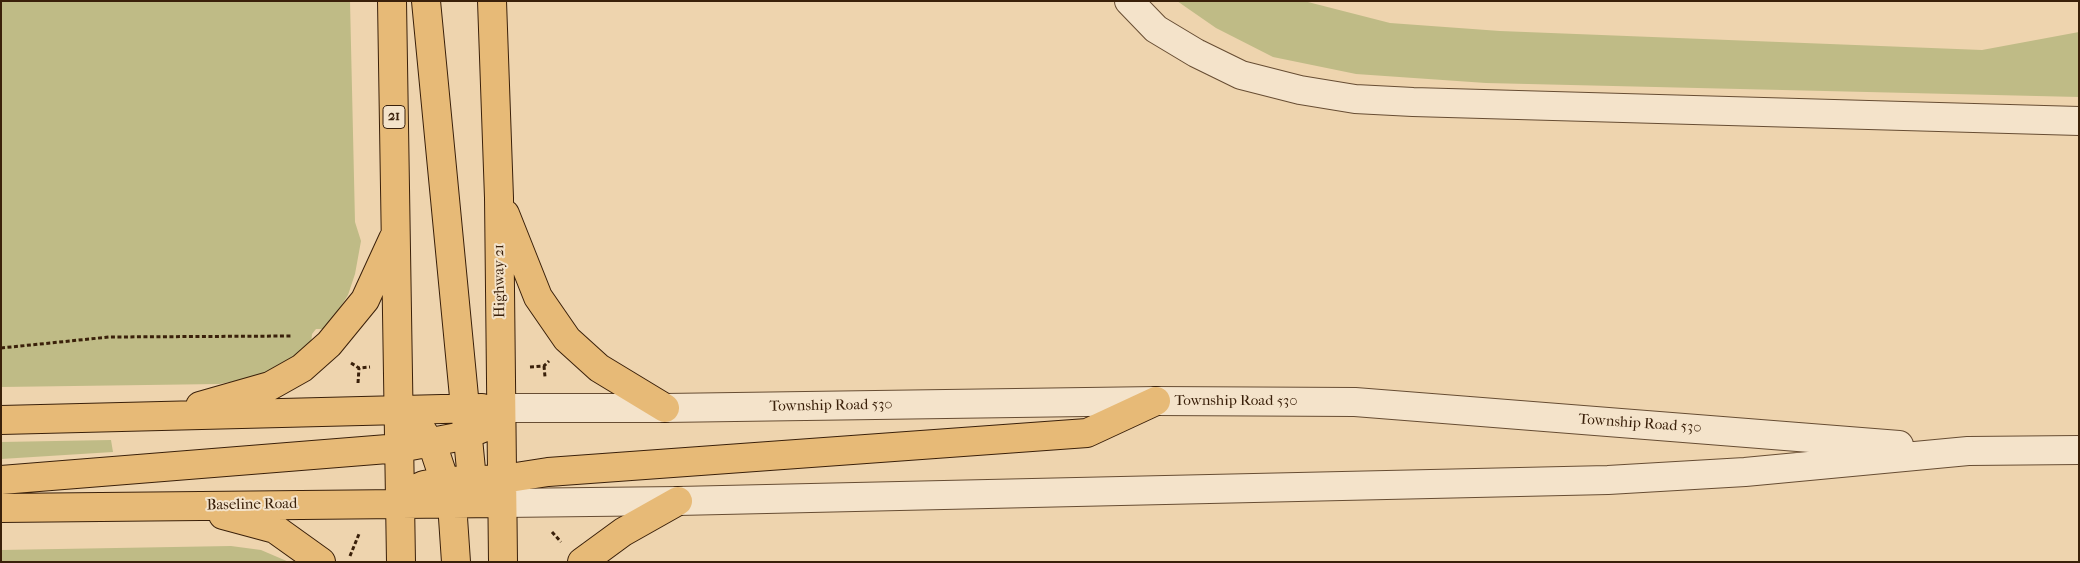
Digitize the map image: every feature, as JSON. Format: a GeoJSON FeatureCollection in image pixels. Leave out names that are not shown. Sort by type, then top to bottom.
{"type":"FeatureCollection","features":[{"type":"Feature","properties":{"kind":"main road","name":"21"},"geometry":{"type":"LineString","coordinates":[[392,1],[402,562]]}},
{"type":"Feature","properties":{"kind":"main road"},"geometry":{"type":"LineString","coordinates":[[426,1],[467,421],[457,488],[456,562]]}},
{"type":"Feature","properties":{"kind":"main road","name":"Highway 21"},"geometry":{"type":"LineString","coordinates":[[492,1],[499,198],[503,562]]}},
{"type":"Feature","properties":{"kind":"main road"},"geometry":{"type":"LineString","coordinates":[[499,198],[538,297],[567,339],[600,368],[665,408]]}},
{"type":"Feature","properties":{"kind":"main road"},"geometry":{"type":"LineString","coordinates":[[167,416],[270,386],[302,368],[328,344],[365,300],[396,233]]}},
{"type":"Feature","properties":{"kind":"main road","name":"Baseline Road"},"geometry":{"type":"LineString","coordinates":[[1,508],[401,503],[457,488],[503,491],[548,472],[1087,433],[1156,401]]}},
{"type":"Feature","properties":{"kind":"main road"},"geometry":{"type":"LineString","coordinates":[[1,480],[400,448],[430,443],[467,421],[502,408]]}},
{"type":"Feature","properties":{"kind":"main road"},"geometry":{"type":"LineString","coordinates":[[1,420],[399,410],[467,421]]}},
{"type":"Feature","properties":{"kind":"main road"},"geometry":{"type":"LineString","coordinates":[[399,410],[424,431],[457,488]]}},
{"type":"Feature","properties":{"kind":"main road"},"geometry":{"type":"LineString","coordinates":[[574,555],[623,532],[678,501]]}},
{"type":"Feature","properties":{"kind":"main road"},"geometry":{"type":"LineString","coordinates":[[190,506],[275,529],[321,562]]}},
{"type":"Feature","properties":{"kind":"street"},"geometry":{"type":"LineString","coordinates":[[1129,1],[1156,29],[1196,53],[1241,75],[1300,90],[1355,99],[1433,103],[2079,121]]}},
{"type":"Feature","properties":{"kind":"street","name":"Township Road 530"},"geometry":{"type":"LineString","coordinates":[[502,408],[665,408],[1156,401],[1354,402],[1968,451]]}},
{"type":"Feature","properties":{"kind":"street","name":"Township Road 530"},"geometry":{"type":"LineString","coordinates":[[503,491],[678,501],[1608,480],[1745,472],[1968,451],[2079,450]]}},
{"type":"Feature","properties":{"kind":"path"},"geometry":{"type":"LineString","coordinates":[[1,348],[109,336],[276,338],[298,335]]}},
{"type":"Feature","properties":{"kind":"path"},"geometry":{"type":"LineString","coordinates":[[528,367],[544,366],[554,356]]}},
{"type":"Feature","properties":{"kind":"path"},"geometry":{"type":"LineString","coordinates":[[351,362],[359,368],[370,367]]}},
{"type":"Feature","properties":{"kind":"path"},"geometry":{"type":"LineString","coordinates":[[544,366],[545,377]]}},
{"type":"Feature","properties":{"kind":"path"},"geometry":{"type":"LineString","coordinates":[[358,386],[359,368]]}},
{"type":"Feature","properties":{"kind":"path"},"geometry":{"type":"LineString","coordinates":[[550,530],[574,555]]}},
{"type":"Feature","properties":{"kind":"path"},"geometry":{"type":"LineString","coordinates":[[350,556],[359,534]]}},
{"type":"Feature","properties":{"kind":"shaded area"},"geometry":{"type":"Polygon","coordinates":[[[1,1],[350,1],[355,222],[361,241],[355,274],[348,295],[327,329],[316,329],[312,334],[311,345],[268,371],[245,379],[219,384],[1,387],[1,1]]]}},
{"type":"Feature","properties":{"kind":"shaded area"},"geometry":{"type":"Polygon","coordinates":[[[1177,1],[1304,1],[1390,23],[1500,31],[1982,50],[2079,32],[2079,97],[1486,83],[1356,74],[1273,57],[1216,28],[1177,1]]]}},
{"type":"Feature","properties":{"kind":"shaded area"},"geometry":{"type":"Polygon","coordinates":[[[111,440],[113,452],[1,459],[1,442],[111,440]]]}},
{"type":"Feature","properties":{"kind":"shaded area"},"geometry":{"type":"Polygon","coordinates":[[[231,546],[261,550],[289,562],[1,562],[1,550],[231,546]]]}}]}
